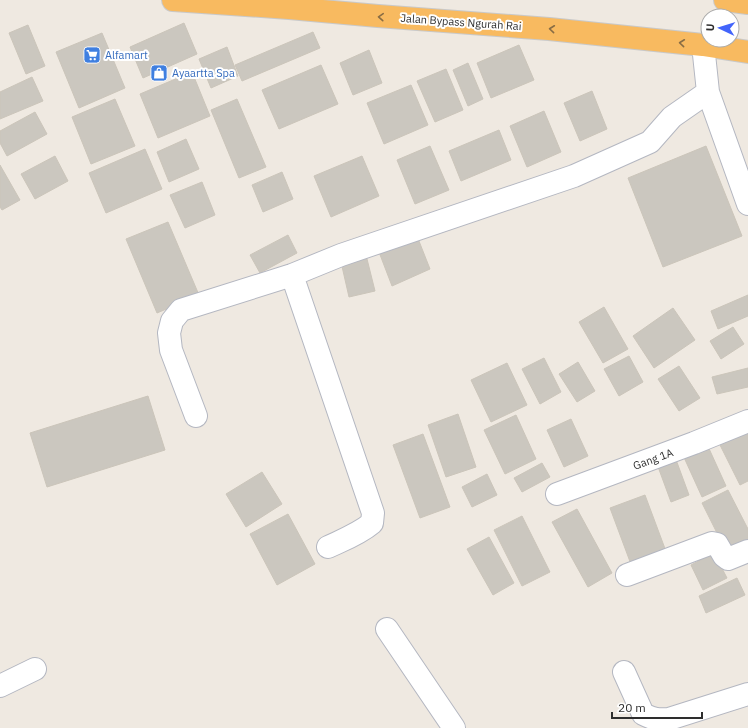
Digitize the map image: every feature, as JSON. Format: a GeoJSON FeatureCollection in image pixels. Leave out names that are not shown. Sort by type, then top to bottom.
{"type":"FeatureCollection","features":[{"type":"Feature","properties":{"kind":"highway","name":"Jalan Bypass Ngurah Rai"},"geometry":{"type":"LineString","coordinates":[[173,0],[549,29],[700,45]]}},
{"type":"Feature","properties":{"kind":"highway"},"geometry":{"type":"LineString","coordinates":[[725,0],[748,3]]}},
{"type":"Feature","properties":{"kind":"highway","name":"Jalan Bypass Ngurah Rai"},"geometry":{"type":"LineString","coordinates":[[722,48],[748,52]]}},
{"type":"Feature","properties":{"kind":"street"},"geometry":{"type":"LineString","coordinates":[[703,48],[708,92],[748,204]]}},
{"type":"Feature","properties":{"kind":"street"},"geometry":{"type":"LineString","coordinates":[[196,416],[170,350],[169,333],[172,321],[181,310],[292,275],[340,255],[574,176],[650,142],[672,117],[708,92]]}},
{"type":"Feature","properties":{"kind":"street"},"geometry":{"type":"LineString","coordinates":[[292,275],[373,513],[372,523],[359,532],[328,547]]}},
{"type":"Feature","properties":{"kind":"street","name":"Gang 1A"},"geometry":{"type":"LineString","coordinates":[[557,494],[694,443],[748,421]]}},
{"type":"Feature","properties":{"kind":"street"},"geometry":{"type":"LineString","coordinates":[[627,575],[712,543],[717,544],[724,556],[728,559],[748,551]]}},
{"type":"Feature","properties":{"kind":"street"},"geometry":{"type":"LineString","coordinates":[[387,629],[454,728]]}},
{"type":"Feature","properties":{"kind":"street"},"geometry":{"type":"LineString","coordinates":[[0,686],[35,669]]}},
{"type":"Feature","properties":{"kind":"street"},"geometry":{"type":"LineString","coordinates":[[624,672],[643,714],[657,720],[669,719],[748,694]]}},
{"type":"Feature","properties":{"kind":"building"},"geometry":{"type":"Polygon","coordinates":[[[184,23],[197,54],[143,78],[130,47],[184,23]]]}},
{"type":"Feature","properties":{"kind":"building"},"geometry":{"type":"Polygon","coordinates":[[[28,25],[45,66],[26,74],[9,33],[28,25]]]}},
{"type":"Feature","properties":{"kind":"building"},"geometry":{"type":"Polygon","coordinates":[[[313,32],[320,48],[242,81],[235,65],[313,32]]]}},
{"type":"Feature","properties":{"kind":"building"},"geometry":{"type":"Polygon","coordinates":[[[102,33],[125,88],[79,108],[56,52],[102,33]]]}},
{"type":"Feature","properties":{"kind":"building"},"geometry":{"type":"Polygon","coordinates":[[[519,45],[534,80],[491,98],[477,63],[519,45]]]}},
{"type":"Feature","properties":{"kind":"building"},"geometry":{"type":"Polygon","coordinates":[[[227,47],[238,76],[211,88],[199,59],[227,47]]]}},
{"type":"Feature","properties":{"kind":"building"},"geometry":{"type":"Polygon","coordinates":[[[369,50],[382,83],[353,95],[340,63],[369,50]]]}},
{"type":"Feature","properties":{"kind":"building"},"geometry":{"type":"Polygon","coordinates":[[[468,63],[483,99],[468,106],[453,70],[468,63]]]}},
{"type":"Feature","properties":{"kind":"building"},"geometry":{"type":"Polygon","coordinates":[[[321,65],[338,104],[279,129],[262,90],[321,65]]]}},
{"type":"Feature","properties":{"kind":"building"},"geometry":{"type":"Polygon","coordinates":[[[446,69],[463,110],[435,122],[417,81],[446,69]]]}},
{"type":"Feature","properties":{"kind":"building"},"geometry":{"type":"Polygon","coordinates":[[[192,72],[210,116],[158,138],[140,94],[192,72]]]}},
{"type":"Feature","properties":{"kind":"building"},"geometry":{"type":"Polygon","coordinates":[[[32,77],[43,101],[0,119],[0,92],[32,77]]]}},
{"type":"Feature","properties":{"kind":"building"},"geometry":{"type":"Polygon","coordinates":[[[411,85],[428,125],[384,144],[367,103],[411,85]]]}},
{"type":"Feature","properties":{"kind":"building"},"geometry":{"type":"Polygon","coordinates":[[[592,91],[607,129],[580,141],[564,103],[592,91]]]}},
{"type":"Feature","properties":{"kind":"building"},"geometry":{"type":"Polygon","coordinates":[[[115,99],[135,146],[91,164],[72,117],[115,99]]]}},
{"type":"Feature","properties":{"kind":"building"},"geometry":{"type":"Polygon","coordinates":[[[237,99],[266,167],[239,178],[211,110],[237,99]]]}},
{"type":"Feature","properties":{"kind":"building"},"geometry":{"type":"Polygon","coordinates":[[[544,111],[561,152],[527,167],[510,126],[544,111]]]}},
{"type":"Feature","properties":{"kind":"building"},"geometry":{"type":"Polygon","coordinates":[[[35,112],[47,134],[7,156],[0,143],[0,131],[35,112]]]}},
{"type":"Feature","properties":{"kind":"building"},"geometry":{"type":"Polygon","coordinates":[[[499,130],[511,160],[461,181],[449,151],[499,130]]]}},
{"type":"Feature","properties":{"kind":"building"},"geometry":{"type":"Polygon","coordinates":[[[186,139],[199,169],[169,182],[157,152],[186,139]]]}},
{"type":"Feature","properties":{"kind":"building"},"geometry":{"type":"Polygon","coordinates":[[[430,146],[449,190],[415,204],[397,160],[430,146]]]}},
{"type":"Feature","properties":{"kind":"building"},"geometry":{"type":"Polygon","coordinates":[[[706,146],[742,236],[663,267],[628,178],[706,146]]]}},
{"type":"Feature","properties":{"kind":"building"},"geometry":{"type":"Polygon","coordinates":[[[145,149],[162,189],[106,213],[89,173],[145,149]]]}},
{"type":"Feature","properties":{"kind":"building"},"geometry":{"type":"Polygon","coordinates":[[[55,156],[68,181],[35,199],[21,174],[55,156]]]}},
{"type":"Feature","properties":{"kind":"building"},"geometry":{"type":"Polygon","coordinates":[[[362,156],[379,196],[331,217],[314,176],[362,156]]]}},
{"type":"Feature","properties":{"kind":"building"},"geometry":{"type":"Polygon","coordinates":[[[0,165],[20,200],[2,210],[0,207],[0,165]]]}},
{"type":"Feature","properties":{"kind":"building"},"geometry":{"type":"Polygon","coordinates":[[[282,172],[293,199],[263,212],[252,185],[282,172]]]}},
{"type":"Feature","properties":{"kind":"building"},"geometry":{"type":"Polygon","coordinates":[[[202,182],[215,215],[185,228],[170,195],[202,182]]]}},
{"type":"Feature","properties":{"kind":"building"},"geometry":{"type":"Polygon","coordinates":[[[168,222],[199,295],[157,313],[126,239],[168,222]]]}},
{"type":"Feature","properties":{"kind":"building"},"geometry":{"type":"Polygon","coordinates":[[[288,235],[297,253],[260,273],[250,255],[288,235]]]}},
{"type":"Feature","properties":{"kind":"building"},"geometry":{"type":"Polygon","coordinates":[[[417,236],[430,269],[392,286],[379,252],[417,236]]]}},
{"type":"Feature","properties":{"kind":"building"},"geometry":{"type":"Polygon","coordinates":[[[366,255],[375,291],[349,297],[341,262],[366,255]]]}},
{"type":"Feature","properties":{"kind":"building"},"geometry":{"type":"Polygon","coordinates":[[[748,295],[748,316],[718,329],[711,311],[748,295]]]}},
{"type":"Feature","properties":{"kind":"building"},"geometry":{"type":"Polygon","coordinates":[[[604,307],[628,349],[603,363],[579,322],[604,307]]]}},
{"type":"Feature","properties":{"kind":"building"},"geometry":{"type":"Polygon","coordinates":[[[673,308],[695,340],[654,368],[633,336],[673,308]]]}},
{"type":"Feature","properties":{"kind":"building"},"geometry":{"type":"Polygon","coordinates":[[[733,327],[744,344],[721,359],[710,341],[733,327]]]}},
{"type":"Feature","properties":{"kind":"building"},"geometry":{"type":"Polygon","coordinates":[[[629,356],[643,382],[619,396],[604,369],[629,356]]]}},
{"type":"Feature","properties":{"kind":"building"},"geometry":{"type":"Polygon","coordinates":[[[544,358],[561,392],[540,404],[522,369],[544,358]]]}},
{"type":"Feature","properties":{"kind":"building"},"geometry":{"type":"Polygon","coordinates":[[[578,362],[595,391],[577,402],[559,374],[578,362]]]}},
{"type":"Feature","properties":{"kind":"building"},"geometry":{"type":"Polygon","coordinates":[[[507,363],[527,405],[491,422],[471,380],[507,363]]]}},
{"type":"Feature","properties":{"kind":"building"},"geometry":{"type":"Polygon","coordinates":[[[679,366],[700,398],[679,411],[658,379],[679,366]]]}},
{"type":"Feature","properties":{"kind":"building"},"geometry":{"type":"Polygon","coordinates":[[[748,368],[748,387],[717,394],[712,377],[748,368]]]}},
{"type":"Feature","properties":{"kind":"building"},"geometry":{"type":"Polygon","coordinates":[[[148,396],[165,450],[47,487],[30,433],[148,396]]]}},
{"type":"Feature","properties":{"kind":"building"},"geometry":{"type":"Polygon","coordinates":[[[458,414],[476,467],[446,477],[428,425],[458,414]]]}},
{"type":"Feature","properties":{"kind":"building"},"geometry":{"type":"Polygon","coordinates":[[[516,415],[536,459],[505,474],[484,430],[516,415]]]}},
{"type":"Feature","properties":{"kind":"building"},"geometry":{"type":"Polygon","coordinates":[[[571,419],[588,456],[564,467],[547,430],[571,419]]]}},
{"type":"Feature","properties":{"kind":"building"},"geometry":{"type":"Polygon","coordinates":[[[748,424],[748,481],[740,485],[717,439],[748,424]]]}},
{"type":"Feature","properties":{"kind":"building"},"geometry":{"type":"Polygon","coordinates":[[[423,434],[450,507],[420,518],[393,445],[423,434]]]}},
{"type":"Feature","properties":{"kind":"building"},"geometry":{"type":"Polygon","coordinates":[[[706,442],[726,486],[702,497],[682,453],[706,442]]]}},
{"type":"Feature","properties":{"kind":"building"},"geometry":{"type":"Polygon","coordinates":[[[675,457],[689,495],[671,502],[657,464],[675,457]]]}},
{"type":"Feature","properties":{"kind":"building"},"geometry":{"type":"Polygon","coordinates":[[[542,463],[550,477],[522,492],[514,478],[542,463]]]}},
{"type":"Feature","properties":{"kind":"building"},"geometry":{"type":"Polygon","coordinates":[[[262,472],[282,504],[246,527],[226,494],[262,472]]]}},
{"type":"Feature","properties":{"kind":"building"},"geometry":{"type":"Polygon","coordinates":[[[487,474],[497,495],[472,507],[462,487],[487,474]]]}},
{"type":"Feature","properties":{"kind":"building"},"geometry":{"type":"Polygon","coordinates":[[[728,490],[748,529],[748,540],[726,551],[702,503],[728,490]]]}},
{"type":"Feature","properties":{"kind":"building"},"geometry":{"type":"Polygon","coordinates":[[[645,495],[667,554],[632,567],[610,508],[645,495]]]}},
{"type":"Feature","properties":{"kind":"building"},"geometry":{"type":"Polygon","coordinates":[[[577,509],[612,573],[588,587],[552,522],[577,509]]]}},
{"type":"Feature","properties":{"kind":"building"},"geometry":{"type":"Polygon","coordinates":[[[288,514],[315,564],[277,585],[250,534],[288,514]]]}},
{"type":"Feature","properties":{"kind":"building"},"geometry":{"type":"Polygon","coordinates":[[[522,516],[550,572],[522,586],[494,530],[522,516]]]}},
{"type":"Feature","properties":{"kind":"building"},"geometry":{"type":"Polygon","coordinates":[[[489,537],[514,583],[493,595],[467,549],[489,537]]]}},
{"type":"Feature","properties":{"kind":"building"},"geometry":{"type":"Polygon","coordinates":[[[714,553],[727,578],[703,590],[691,565],[714,553]]]}},
{"type":"Feature","properties":{"kind":"building"},"geometry":{"type":"Polygon","coordinates":[[[737,578],[745,595],[706,613],[699,596],[737,578]]]}},
{"type":"Feature","properties":{"kind":"place","name":"Alfamart"},"geometry":{"type":"Point","coordinates":[92,55]}},
{"type":"Feature","properties":{"kind":"place","name":"Ayaartta Spa"},"geometry":{"type":"Point","coordinates":[159,73]}}]}
